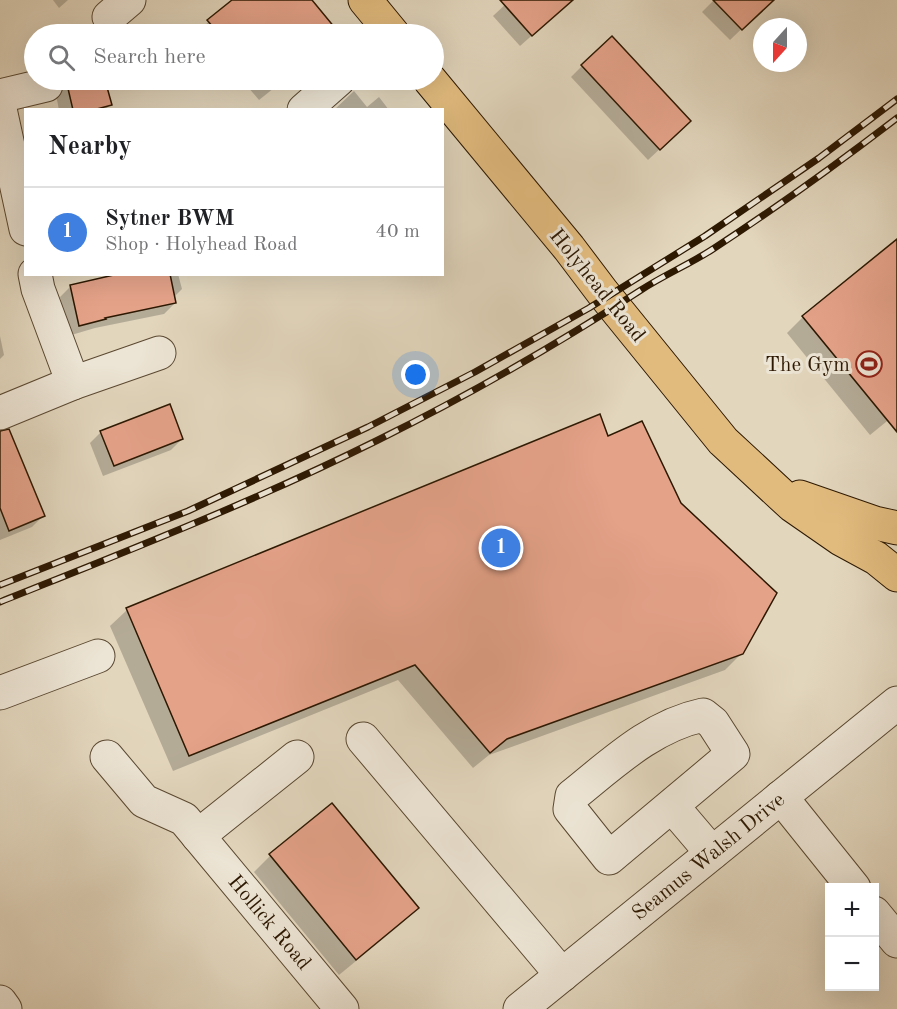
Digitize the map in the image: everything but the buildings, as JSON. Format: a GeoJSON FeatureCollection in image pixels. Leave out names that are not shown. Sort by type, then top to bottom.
{"type":"FeatureCollection","features":[{"type":"Feature","properties":{"kind":"highway"},"geometry":{"type":"LineString","coordinates":[[365,0],[382,24]]}},
{"type":"Feature","properties":{"kind":"highway","name":"Holyhead Road"},"geometry":{"type":"LineString","coordinates":[[438,90],[569,248],[723,441],[814,522],[876,558],[897,575]]}},
{"type":"Feature","properties":{"kind":"highway","name":"Holyhead Road"},"geometry":{"type":"LineString","coordinates":[[771,486],[835,510],[897,528]]}},
{"type":"Feature","properties":{"kind":"street"},"geometry":{"type":"LineString","coordinates":[[0,96],[25,90]]}},
{"type":"Feature","properties":{"kind":"street"},"geometry":{"type":"LineString","coordinates":[[306,108],[327,90]]}},
{"type":"Feature","properties":{"kind":"street"},"geometry":{"type":"LineString","coordinates":[[0,109],[24,220]]}},
{"type":"Feature","properties":{"kind":"street"},"geometry":{"type":"LineString","coordinates":[[35,276],[38,289],[73,384]]}},
{"type":"Feature","properties":{"kind":"street"},"geometry":{"type":"LineString","coordinates":[[0,413],[159,353]]}},
{"type":"Feature","properties":{"kind":"street"},"geometry":{"type":"LineString","coordinates":[[0,693],[98,656]]}},
{"type":"Feature","properties":{"kind":"street","name":"Seamus Walsh Drive"},"geometry":{"type":"LineString","coordinates":[[520,1009],[897,703]]}},
{"type":"Feature","properties":{"kind":"street"},"geometry":{"type":"LineString","coordinates":[[703,715],[713,723],[733,754],[672,806],[609,858],[570,808],[570,802],[572,796],[640,742],[689,718],[703,715]]}},
{"type":"Feature","properties":{"kind":"street"},"geometry":{"type":"LineString","coordinates":[[363,739],[562,975]]}},
{"type":"Feature","properties":{"kind":"street","name":"Hollick Road"},"geometry":{"type":"LineString","coordinates":[[107,757],[144,801],[184,819],[342,1009]]}},
{"type":"Feature","properties":{"kind":"street"},"geometry":{"type":"LineString","coordinates":[[198,836],[297,757]]}},
{"type":"Feature","properties":{"kind":"street"},"geometry":{"type":"LineString","coordinates":[[781,797],[850,883]]}},
{"type":"Feature","properties":{"kind":"street"},"geometry":{"type":"LineString","coordinates":[[672,806],[712,853]]}},
{"type":"Feature","properties":{"kind":"street"},"geometry":{"type":"LineString","coordinates":[[879,919],[897,941]]}},
{"type":"Feature","properties":{"kind":"street"},"geometry":{"type":"LineString","coordinates":[[0,1002],[5,1009]]}},
{"type":"Feature","properties":{"kind":"railway"},"geometry":{"type":"LineString","coordinates":[[0,585],[188,511],[368,427],[475,372],[589,308],[705,236],[819,158],[897,99]]}},
{"type":"Feature","properties":{"kind":"railway"},"geometry":{"type":"LineString","coordinates":[[0,602],[191,525],[285,484],[446,405],[544,350],[713,249],[760,218],[897,118]]}},
{"type":"Feature","properties":{"kind":"place","name":"The Gym"},"geometry":{"type":"Point","coordinates":[869,364]}},
{"type":"Feature","properties":{"kind":"place","name":"Sytner BWM"},"geometry":{"type":"Point","coordinates":[501,548]}}]}
